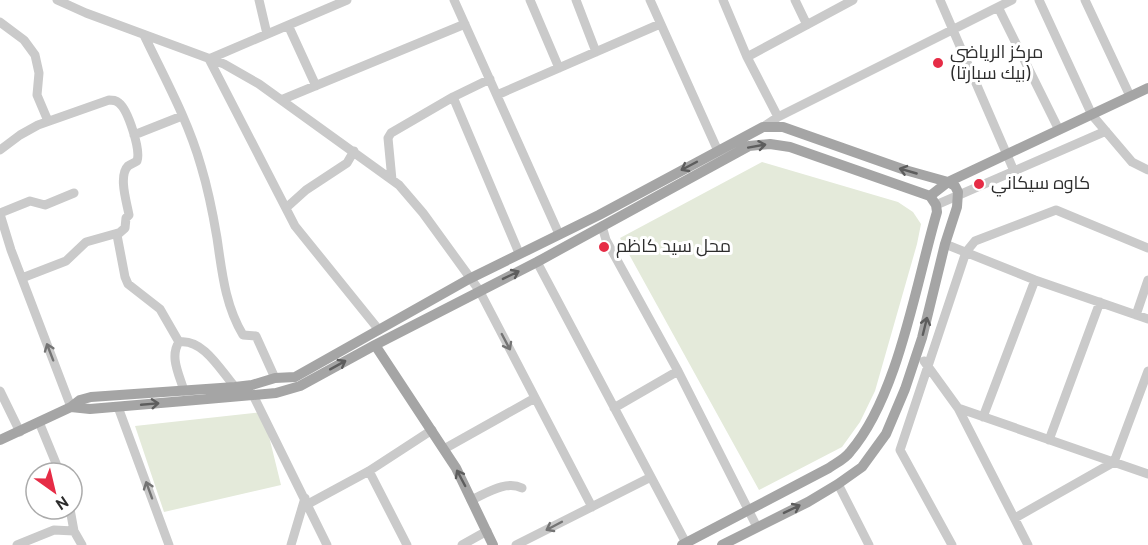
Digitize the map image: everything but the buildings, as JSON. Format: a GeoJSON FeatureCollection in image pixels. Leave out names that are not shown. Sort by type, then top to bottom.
{"type":"FeatureCollection","features":[{"type":"Feature","properties":{"kind":"main road"},"geometry":{"type":"LineString","coordinates":[[933,201],[948,182],[1148,88]]}},
{"type":"Feature","properties":{"kind":"main road"},"geometry":{"type":"LineString","coordinates":[[0,440],[71,407],[80,400],[91,397],[235,387],[275,378],[295,377],[469,279],[763,127],[783,128],[955,186],[959,195],[956,213],[945,244],[917,352],[905,389],[886,434],[862,467],[838,484],[722,545]]}},
{"type":"Feature","properties":{"kind":"main road"},"geometry":{"type":"LineString","coordinates":[[71,407],[90,409],[276,393],[300,386],[479,290],[537,262],[740,150],[760,144],[790,147],[933,201],[937,212],[888,383],[870,425],[849,454],[799,485],[684,544]]}},
{"type":"Feature","properties":{"kind":"main road"},"geometry":{"type":"LineString","coordinates":[[375,345],[444,449],[493,545]]}},
{"type":"Feature","properties":{"kind":"street"},"geometry":{"type":"LineString","coordinates":[[57,0],[224,64],[259,84],[392,180],[423,213],[479,290],[592,507]]}},
{"type":"Feature","properties":{"kind":"street"},"geometry":{"type":"LineString","coordinates":[[259,0],[267,34]]}},
{"type":"Feature","properties":{"kind":"street"},"geometry":{"type":"LineString","coordinates":[[209,59],[347,0]]}},
{"type":"Feature","properties":{"kind":"street"},"geometry":{"type":"LineString","coordinates":[[454,0],[559,234]]}},
{"type":"Feature","properties":{"kind":"street"},"geometry":{"type":"LineString","coordinates":[[530,0],[559,68]]}},
{"type":"Feature","properties":{"kind":"street"},"geometry":{"type":"LineString","coordinates":[[576,0],[597,52]]}},
{"type":"Feature","properties":{"kind":"street"},"geometry":{"type":"LineString","coordinates":[[650,0],[718,151]]}},
{"type":"Feature","properties":{"kind":"street"},"geometry":{"type":"LineString","coordinates":[[723,0],[747,57],[778,117]]}},
{"type":"Feature","properties":{"kind":"street"},"geometry":{"type":"LineString","coordinates":[[795,0],[807,25]]}},
{"type":"Feature","properties":{"kind":"street"},"geometry":{"type":"LineString","coordinates":[[747,57],[853,0]]}},
{"type":"Feature","properties":{"kind":"street"},"geometry":{"type":"LineString","coordinates":[[940,0],[1014,171]]}},
{"type":"Feature","properties":{"kind":"street"},"geometry":{"type":"LineString","coordinates":[[763,127],[778,117],[1012,0]]}},
{"type":"Feature","properties":{"kind":"street"},"geometry":{"type":"LineString","coordinates":[[1040,0],[1092,115],[1132,162],[1148,170]]}},
{"type":"Feature","properties":{"kind":"street"},"geometry":{"type":"LineString","coordinates":[[1085,0],[1130,96]]}},
{"type":"Feature","properties":{"kind":"street"},"geometry":{"type":"LineString","coordinates":[[998,7],[1059,130]]}},
{"type":"Feature","properties":{"kind":"street"},"geometry":{"type":"LineString","coordinates":[[0,22],[24,40],[35,55],[39,73],[37,95],[48,120]]}},
{"type":"Feature","properties":{"kind":"street"},"geometry":{"type":"LineString","coordinates":[[281,100],[465,24]]}},
{"type":"Feature","properties":{"kind":"street"},"geometry":{"type":"LineString","coordinates":[[496,95],[660,24]]}},
{"type":"Feature","properties":{"kind":"street"},"geometry":{"type":"LineString","coordinates":[[288,25],[316,86]]}},
{"type":"Feature","properties":{"kind":"street"},"geometry":{"type":"LineString","coordinates":[[144,35],[182,116],[201,166],[228,302],[243,335],[253,334],[256,337],[275,378]]}},
{"type":"Feature","properties":{"kind":"street"},"geometry":{"type":"LineString","coordinates":[[209,59],[295,226],[379,330]]}},
{"type":"Feature","properties":{"kind":"street"},"geometry":{"type":"LineString","coordinates":[[392,180],[388,138],[390,133],[490,79]]}},
{"type":"Feature","properties":{"kind":"street"},"geometry":{"type":"LineString","coordinates":[[453,97],[519,253]]}},
{"type":"Feature","properties":{"kind":"street"},"geometry":{"type":"LineString","coordinates":[[0,150],[20,135],[48,120],[113,100],[121,105],[134,135],[139,156],[137,161],[127,169],[123,186],[129,215],[125,228],[118,233],[84,243],[66,261],[22,278]]}},
{"type":"Feature","properties":{"kind":"street"},"geometry":{"type":"LineString","coordinates":[[134,135],[182,116]]}},
{"type":"Feature","properties":{"kind":"street"},"geometry":{"type":"LineString","coordinates":[[933,201],[959,195],[1106,131]]}},
{"type":"Feature","properties":{"kind":"street"},"geometry":{"type":"LineString","coordinates":[[286,208],[306,190],[347,163],[354,151]]}},
{"type":"Feature","properties":{"kind":"street"},"geometry":{"type":"LineString","coordinates":[[71,407],[22,278],[3,238],[0,214],[30,201],[45,205],[74,194]]}},
{"type":"Feature","properties":{"kind":"street"},"geometry":{"type":"LineString","coordinates":[[952,545],[900,450],[966,252],[975,241],[1056,210],[1148,248]]}},
{"type":"Feature","properties":{"kind":"street"},"geometry":{"type":"LineString","coordinates":[[602,226],[606,240],[678,371],[757,526]]}},
{"type":"Feature","properties":{"kind":"street"},"geometry":{"type":"LineString","coordinates":[[118,233],[126,281],[134,291],[152,301],[160,309],[179,342]]}},
{"type":"Feature","properties":{"kind":"street"},"geometry":{"type":"LineString","coordinates":[[945,244],[1035,280],[1148,319]]}},
{"type":"Feature","properties":{"kind":"street"},"geometry":{"type":"LineString","coordinates":[[537,262],[684,544]]}},
{"type":"Feature","properties":{"kind":"street"},"geometry":{"type":"LineString","coordinates":[[1136,315],[1148,279]]}},
{"type":"Feature","properties":{"kind":"street"},"geometry":{"type":"LineString","coordinates":[[983,417],[1035,280]]}},
{"type":"Feature","properties":{"kind":"street"},"geometry":{"type":"LineString","coordinates":[[1049,440],[1100,302]]}},
{"type":"Feature","properties":{"kind":"street"},"geometry":{"type":"LineString","coordinates":[[179,342],[190,342],[200,347],[235,387]]}},
{"type":"Feature","properties":{"kind":"street"},"geometry":{"type":"LineString","coordinates":[[179,342],[174,358],[184,391]]}},
{"type":"Feature","properties":{"kind":"street"},"geometry":{"type":"LineString","coordinates":[[917,352],[958,408],[1028,545]]}},
{"type":"Feature","properties":{"kind":"street"},"geometry":{"type":"LineString","coordinates":[[614,408],[678,371]]}},
{"type":"Feature","properties":{"kind":"street"},"geometry":{"type":"LineString","coordinates":[[1015,518],[1114,462],[1143,398],[1148,371]]}},
{"type":"Feature","properties":{"kind":"street"},"geometry":{"type":"LineString","coordinates":[[0,390],[20,432]]}},
{"type":"Feature","properties":{"kind":"street"},"geometry":{"type":"LineString","coordinates":[[253,395],[327,545]]}},
{"type":"Feature","properties":{"kind":"street"},"geometry":{"type":"LineString","coordinates":[[444,449],[535,398]]}},
{"type":"Feature","properties":{"kind":"street"},"geometry":{"type":"LineString","coordinates":[[118,407],[169,545]]}},
{"type":"Feature","properties":{"kind":"street"},"geometry":{"type":"LineString","coordinates":[[958,408],[1148,474]]}},
{"type":"Feature","properties":{"kind":"street"},"geometry":{"type":"LineString","coordinates":[[39,422],[55,461]]}},
{"type":"Feature","properties":{"kind":"street"},"geometry":{"type":"LineString","coordinates":[[291,545],[307,501],[369,471],[432,430]]}},
{"type":"Feature","properties":{"kind":"street"},"geometry":{"type":"LineString","coordinates":[[369,471],[407,545]]}},
{"type":"Feature","properties":{"kind":"street"},"geometry":{"type":"LineString","coordinates":[[516,545],[651,477]]}},
{"type":"Feature","properties":{"kind":"street"},"geometry":{"type":"LineString","coordinates":[[838,484],[869,545]]}},
{"type":"Feature","properties":{"kind":"street"},"geometry":{"type":"LineString","coordinates":[[471,500],[503,486],[516,485],[522,488]]}},
{"type":"Feature","properties":{"kind":"street"},"geometry":{"type":"LineString","coordinates":[[72,521],[74,531],[82,545]]}},
{"type":"Feature","properties":{"kind":"street"},"geometry":{"type":"LineString","coordinates":[[16,545],[54,530],[74,531]]}},
{"type":"Feature","properties":{"kind":"street"},"geometry":{"type":"LineString","coordinates":[[462,545],[487,531]]}},
{"type":"Feature","properties":{"kind":"green space"},"geometry":{"type":"Polygon","coordinates":[[[762,162],[898,202],[913,212],[921,224],[875,391],[860,422],[842,447],[759,490],[620,238],[762,162]]]}},
{"type":"Feature","properties":{"kind":"green space"},"geometry":{"type":"Polygon","coordinates":[[[263,412],[281,485],[164,512],[135,426],[263,412]]]}},
{"type":"Feature","properties":{"kind":"place","name":"مركز الرياضي (بيك سبارتا)"},"geometry":{"type":"Point","coordinates":[938,63]}},
{"type":"Feature","properties":{"kind":"place","name":"كاوه سيكاني"},"geometry":{"type":"Point","coordinates":[979,184]}},
{"type":"Feature","properties":{"kind":"place","name":"محل سيد كاظم"},"geometry":{"type":"Point","coordinates":[604,247]}}]}
